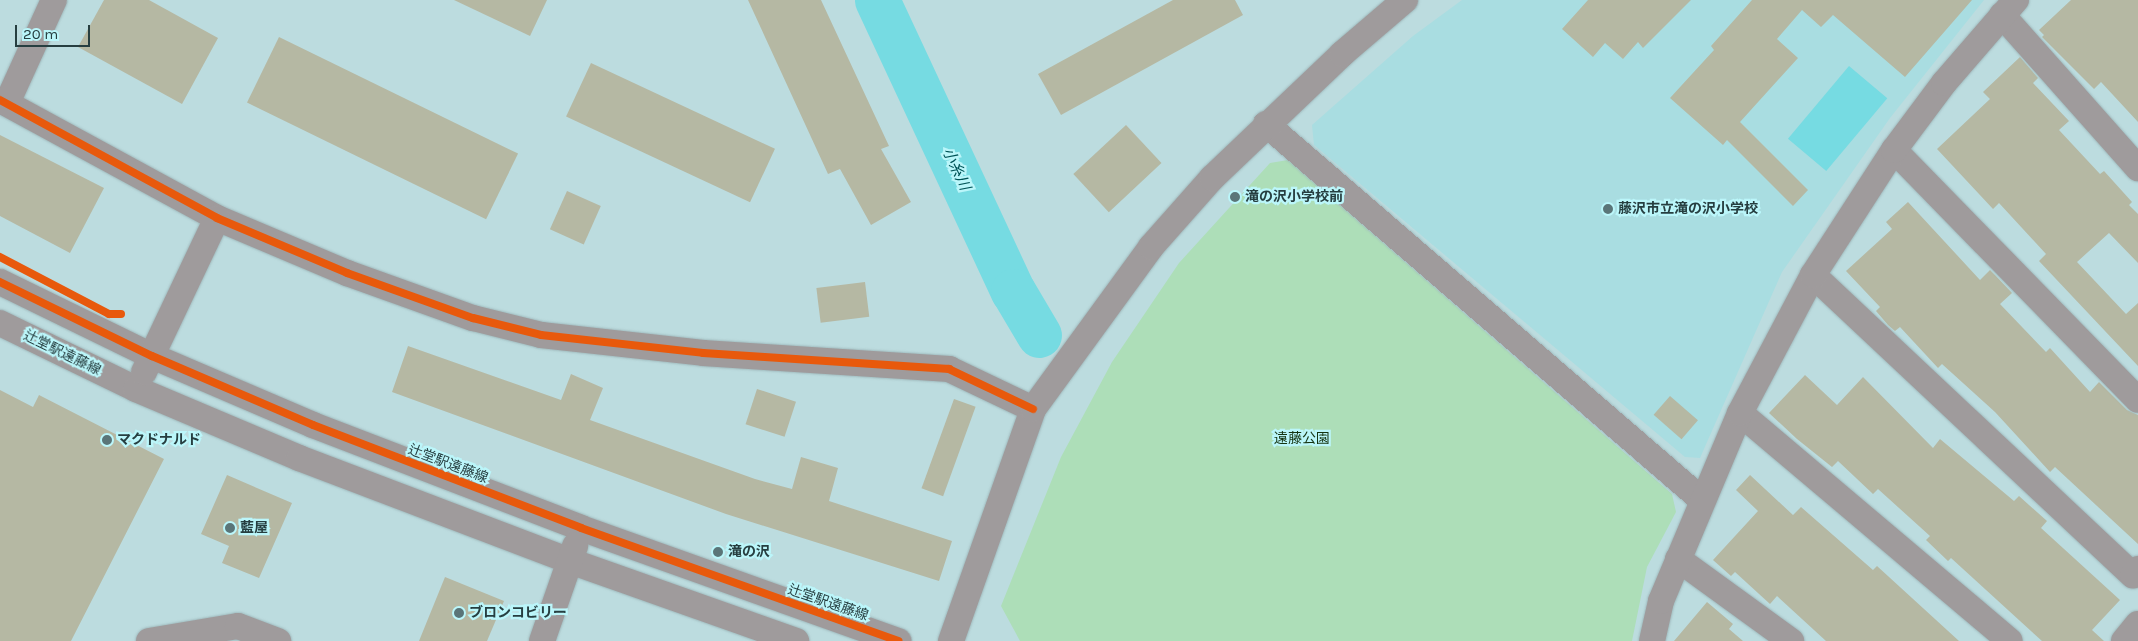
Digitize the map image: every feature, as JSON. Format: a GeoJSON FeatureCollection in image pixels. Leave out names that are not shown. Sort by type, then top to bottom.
{"type":"FeatureCollection","features":[{"type":"Feature","properties":{"kind":"street"},"geometry":{"type":"LineString","coordinates":[[54,0],[4,102],[217,218],[347,273],[473,318],[541,334],[722,355],[949,369],[1034,410]]}},
{"type":"Feature","properties":{"kind":"street"},"geometry":{"type":"LineString","coordinates":[[951,641],[1034,410],[1151,246],[1266,124],[1405,0]]}},
{"type":"Feature","properties":{"kind":"street"},"geometry":{"type":"LineString","coordinates":[[1652,641],[1661,601],[1740,413],[1813,275],[1894,150],[2009,7],[2138,168]]}},
{"type":"Feature","properties":{"kind":"street"},"geometry":{"type":"LineString","coordinates":[[1266,124],[1702,500]]}},
{"type":"Feature","properties":{"kind":"street"},"geometry":{"type":"LineString","coordinates":[[1894,150],[2138,400]]}},
{"type":"Feature","properties":{"kind":"street"},"geometry":{"type":"LineString","coordinates":[[136,389],[217,218]]}},
{"type":"Feature","properties":{"kind":"street"},"geometry":{"type":"LineString","coordinates":[[1813,275],[2133,575],[2138,568]]}},
{"type":"Feature","properties":{"kind":"street","name":"辻堂駅遠藤線"},"geometry":{"type":"LineString","coordinates":[[0,282],[152,356],[313,425],[581,528],[898,641]]}},
{"type":"Feature","properties":{"kind":"street","name":"辻堂駅遠藤線"},"geometry":{"type":"LineString","coordinates":[[0,323],[136,389],[299,458],[570,561],[796,641]]}},
{"type":"Feature","properties":{"kind":"street"},"geometry":{"type":"LineString","coordinates":[[1740,413],[2010,641]]}},
{"type":"Feature","properties":{"kind":"street"},"geometry":{"type":"LineString","coordinates":[[542,641],[581,528]]}},
{"type":"Feature","properties":{"kind":"street"},"geometry":{"type":"LineString","coordinates":[[1678,559],[1791,641]]}},
{"type":"Feature","properties":{"kind":"street"},"geometry":{"type":"LineString","coordinates":[[2124,641],[2138,624]]}},
{"type":"Feature","properties":{"kind":"street"},"geometry":{"type":"LineString","coordinates":[[149,641],[238,626],[278,641]]}},
{"type":"Feature","properties":{"kind":"shaded area","name":"藤沢市立滝の沢小学校"},"geometry":{"type":"Polygon","coordinates":[[[1462,0],[1984,0],[1890,118],[1782,272],[1700,458],[1685,457],[1314,145],[1312,125],[1413,36],[1462,0]]]}},
{"type":"Feature","properties":{"kind":"green space","name":"遠藤公園"},"geometry":{"type":"Polygon","coordinates":[[[1288,160],[1672,494],[1676,512],[1647,567],[1632,641],[1020,641],[1001,606],[1061,457],[1112,362],[1179,263],[1270,163],[1288,160]]]}},
{"type":"Feature","properties":{"kind":"water"},"geometry":{"type":"Polygon","coordinates":[[[1849,66],[1887,98],[1826,171],[1788,139],[1849,66]]]}},
{"type":"Feature","properties":{"kind":"building"},"geometry":{"type":"Polygon","coordinates":[[[104,0],[149,0],[218,38],[182,104],[78,47],[104,0]]]}},
{"type":"Feature","properties":{"kind":"building"},"geometry":{"type":"Polygon","coordinates":[[[454,0],[547,0],[530,36],[454,0]]]}},
{"type":"Feature","properties":{"kind":"building"},"geometry":{"type":"Polygon","coordinates":[[[748,0],[821,0],[889,146],[881,149],[911,202],[871,225],[840,169],[828,174],[748,0]]]}},
{"type":"Feature","properties":{"kind":"building"},"geometry":{"type":"Polygon","coordinates":[[[1173,0],[1235,0],[1243,15],[1061,115],[1038,74],[1173,0]]]}},
{"type":"Feature","properties":{"kind":"building"},"geometry":{"type":"Polygon","coordinates":[[[1588,0],[1691,0],[1643,48],[1638,42],[1623,59],[1605,43],[1593,57],[1562,29],[1588,0]]]}},
{"type":"Feature","properties":{"kind":"building"},"geometry":{"type":"Polygon","coordinates":[[[1752,0],[1972,0],[1905,77],[1833,15],[1821,27],[1802,10],[1777,39],[1798,58],[1740,122],[1808,190],[1793,206],[1727,140],[1723,145],[1670,98],[1714,50],[1711,46],[1752,0]]]}},
{"type":"Feature","properties":{"kind":"building"},"geometry":{"type":"Polygon","coordinates":[[[2071,0],[2138,0],[2138,122],[2101,82],[2094,89],[2042,37],[2044,35],[2039,30],[2071,0]]]}},
{"type":"Feature","properties":{"kind":"building"},"geometry":{"type":"Polygon","coordinates":[[[279,37],[518,154],[486,219],[247,103],[279,37]]]}},
{"type":"Feature","properties":{"kind":"building"},"geometry":{"type":"Polygon","coordinates":[[[2020,57],[2038,78],[2033,83],[2069,121],[2059,130],[2100,174],[2104,171],[2132,202],[2129,205],[2138,214],[2138,263],[2109,233],[2077,262],[2126,314],[2138,303],[2138,366],[2039,261],[2046,254],[1999,203],[1993,209],[1937,149],[1990,99],[1983,92],[2020,57]]]}},
{"type":"Feature","properties":{"kind":"building"},"geometry":{"type":"Polygon","coordinates":[[[591,63],[775,149],[750,202],[566,116],[591,63]]]}},
{"type":"Feature","properties":{"kind":"building"},"geometry":{"type":"Polygon","coordinates":[[[1126,125],[1161,163],[1109,212],[1073,174],[1126,125]]]}},
{"type":"Feature","properties":{"kind":"building"},"geometry":{"type":"Polygon","coordinates":[[[0,135],[104,188],[70,253],[0,216],[0,135]]]}},
{"type":"Feature","properties":{"kind":"building"},"geometry":{"type":"Polygon","coordinates":[[[567,191],[601,206],[584,244],[550,229],[567,191]]]}},
{"type":"Feature","properties":{"kind":"building"},"geometry":{"type":"Polygon","coordinates":[[[1908,202],[1980,280],[1990,270],[2012,293],[2000,304],[2046,352],[2050,348],[2090,392],[2099,382],[2127,410],[2138,415],[2138,544],[2055,467],[2050,472],[1995,412],[1942,364],[1938,368],[1900,327],[1895,331],[1888,325],[1876,311],[1880,307],[1846,271],[1892,229],[1886,222],[1908,202]]]}},
{"type":"Feature","properties":{"kind":"building"},"geometry":{"type":"Polygon","coordinates":[[[865,282],[869,317],[821,323],[816,288],[865,282]]]}},
{"type":"Feature","properties":{"kind":"building"},"geometry":{"type":"Polygon","coordinates":[[[408,346],[561,400],[571,374],[603,388],[590,420],[755,479],[792,489],[801,457],[838,468],[829,501],[952,541],[939,581],[726,514],[392,392],[408,346]]]}},
{"type":"Feature","properties":{"kind":"building"},"geometry":{"type":"Polygon","coordinates":[[[1805,375],[1837,405],[1863,377],[1933,448],[1940,439],[2014,501],[2019,496],[2047,521],[2041,528],[2120,600],[2092,630],[2104,641],[2042,641],[1951,558],[1948,561],[1926,540],[1930,536],[1878,489],[1873,494],[1838,461],[1832,467],[1797,439],[1769,413],[1805,375]]]}},
{"type":"Feature","properties":{"kind":"building"},"geometry":{"type":"Polygon","coordinates":[[[757,389],[796,402],[785,437],[746,424],[757,389]]]}},
{"type":"Feature","properties":{"kind":"building"},"geometry":{"type":"Polygon","coordinates":[[[0,390],[33,407],[39,395],[164,459],[71,641],[0,641],[0,390]]]}},
{"type":"Feature","properties":{"kind":"building"},"geometry":{"type":"Polygon","coordinates":[[[1670,396],[1698,420],[1682,439],[1654,415],[1670,396]]]}},
{"type":"Feature","properties":{"kind":"building"},"geometry":{"type":"Polygon","coordinates":[[[954,399],[976,407],[943,496],[922,488],[954,399]]]}},
{"type":"Feature","properties":{"kind":"building"},"geometry":{"type":"Polygon","coordinates":[[[227,475],[292,503],[259,578],[222,563],[229,546],[201,534],[227,475]]]}},
{"type":"Feature","properties":{"kind":"building"},"geometry":{"type":"Polygon","coordinates":[[[1750,475],[1793,515],[1801,507],[1873,570],[1877,566],[1959,641],[1826,641],[1777,596],[1770,604],[1735,572],[1731,576],[1713,560],[1758,511],[1736,490],[1750,475]]]}},
{"type":"Feature","properties":{"kind":"building"},"geometry":{"type":"Polygon","coordinates":[[[445,577],[504,601],[487,641],[419,641],[445,577]]]}},
{"type":"Feature","properties":{"kind":"building"},"geometry":{"type":"Polygon","coordinates":[[[1707,602],[1733,624],[1729,629],[1743,641],[1674,641],[1707,602]]]}},
{"type":"Feature","properties":{"kind":"waterway","name":"小糸川"},"geometry":{"type":"LineString","coordinates":[[877,0],[1013,291],[1039,335]]}},
{"type":"Feature","properties":{"kind":"cycle path"},"geometry":{"type":"LineString","coordinates":[[0,100],[217,218],[347,273],[473,318],[541,335],[703,353],[949,369],[1033,409]]}},
{"type":"Feature","properties":{"kind":"cycle path"},"geometry":{"type":"LineString","coordinates":[[0,257],[109,314],[121,314]]}},
{"type":"Feature","properties":{"kind":"cycle path"},"geometry":{"type":"LineString","coordinates":[[0,282],[152,356],[313,425],[581,528],[899,641]]}},
{"type":"Feature","properties":{"kind":"place","name":"滝の沢小学校前"},"geometry":{"type":"Point","coordinates":[1235,197]}},
{"type":"Feature","properties":{"kind":"place","name":"藤沢市立滝の沢小学校"},"geometry":{"type":"Point","coordinates":[1608,209]}},
{"type":"Feature","properties":{"kind":"place","name":"マクドナルド"},"geometry":{"type":"Point","coordinates":[107,440]}},
{"type":"Feature","properties":{"kind":"place","name":"藍屋"},"geometry":{"type":"Point","coordinates":[230,528]}},
{"type":"Feature","properties":{"kind":"place","name":"滝の沢"},"geometry":{"type":"Point","coordinates":[718,552]}},
{"type":"Feature","properties":{"kind":"place","name":"ブロンコビリー"},"geometry":{"type":"Point","coordinates":[459,613]}}]}
